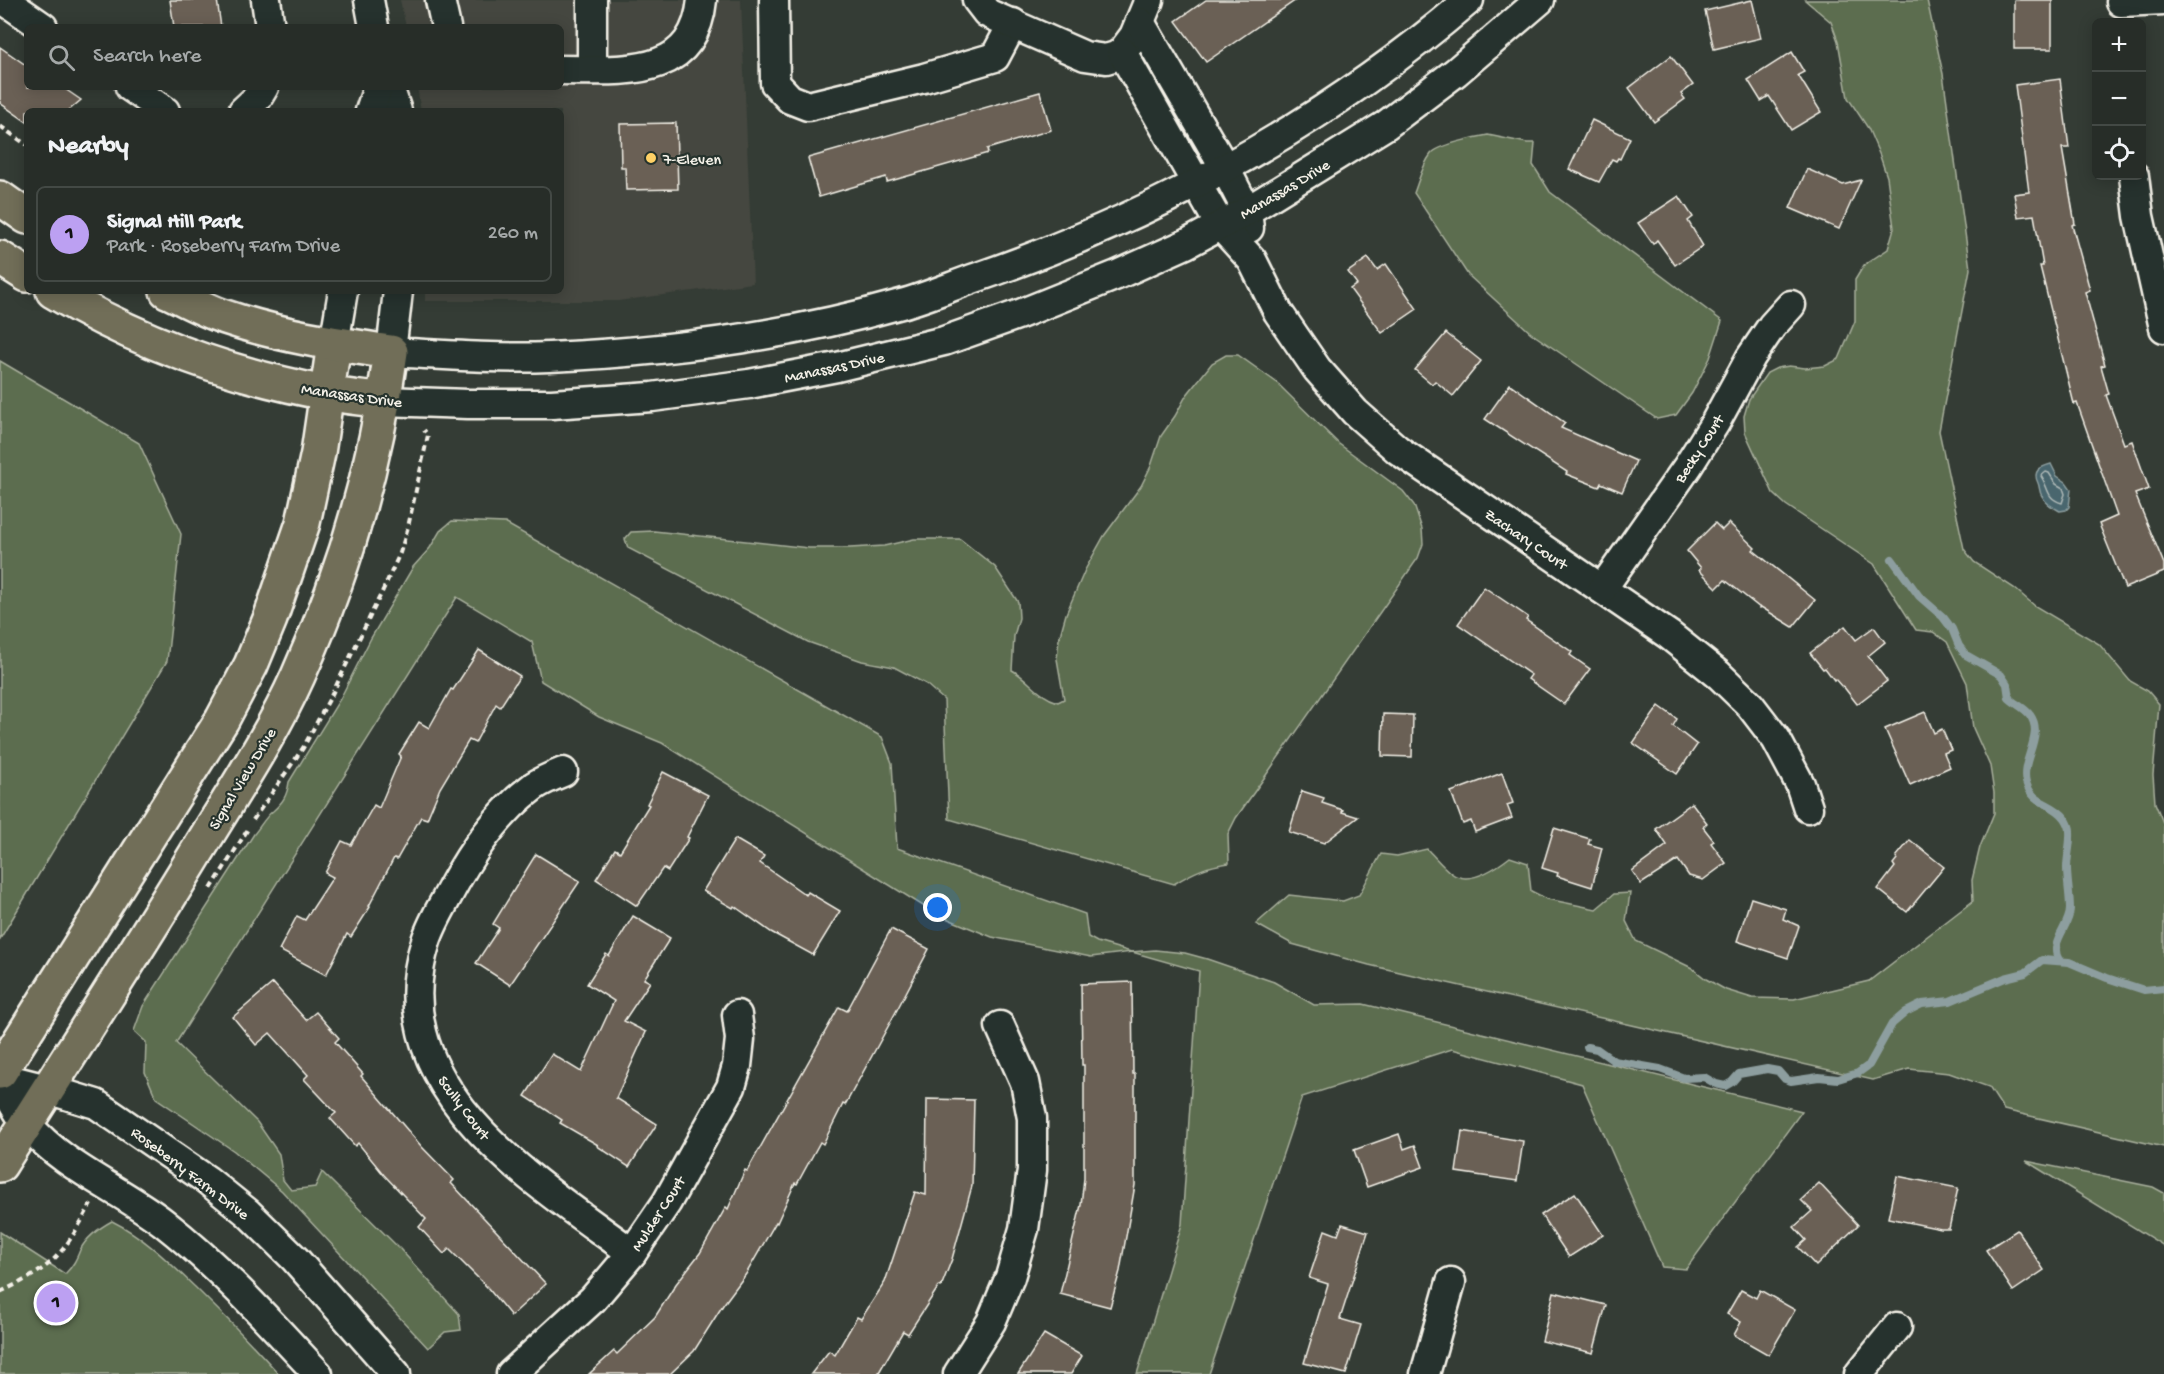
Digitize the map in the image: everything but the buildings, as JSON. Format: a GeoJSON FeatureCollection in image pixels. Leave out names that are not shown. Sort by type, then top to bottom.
{"type":"FeatureCollection","features":[{"type":"Feature","properties":{"kind":"main road"},"geometry":{"type":"LineString","coordinates":[[0,198],[24,215]]}},
{"type":"Feature","properties":{"kind":"main road"},"geometry":{"type":"LineString","coordinates":[[0,258],[24,273]]}},
{"type":"Feature","properties":{"kind":"main road","name":"Manassas Drive"},"geometry":{"type":"LineString","coordinates":[[58,294],[106,320],[161,345],[217,365],[326,393],[384,401]]}},
{"type":"Feature","properties":{"kind":"main road"},"geometry":{"type":"LineString","coordinates":[[174,294],[222,316],[288,334],[334,344],[391,352]]}},
{"type":"Feature","properties":{"kind":"main road"},"geometry":{"type":"LineString","coordinates":[[0,1072],[222,720],[251,665],[270,619],[303,523],[318,453],[334,344]]}},
{"type":"Feature","properties":{"kind":"main road","name":"Signal View Drive"},"geometry":{"type":"LineString","coordinates":[[0,1165],[146,936],[271,731],[297,677],[326,609],[347,544],[384,401],[391,352]]}},
{"type":"Feature","properties":{"kind":"street"},"geometry":{"type":"LineString","coordinates":[[4,0],[39,24]]}},
{"type":"Feature","properties":{"kind":"street"},"geometry":{"type":"LineString","coordinates":[[266,0],[270,24]]}},
{"type":"Feature","properties":{"kind":"street"},"geometry":{"type":"LineString","coordinates":[[369,0],[373,24]]}},
{"type":"Feature","properties":{"kind":"street"},"geometry":{"type":"LineString","coordinates":[[440,0],[445,24]]}},
{"type":"Feature","properties":{"kind":"street"},"geometry":{"type":"LineString","coordinates":[[592,0],[592,70]]}},
{"type":"Feature","properties":{"kind":"street"},"geometry":{"type":"LineString","coordinates":[[564,70],[646,68],[680,52],[692,36],[700,14],[702,0]]}},
{"type":"Feature","properties":{"kind":"street"},"geometry":{"type":"LineString","coordinates":[[774,0],[775,83],[790,99],[808,106],[924,78],[995,57],[1013,23]]}},
{"type":"Feature","properties":{"kind":"street"},"geometry":{"type":"LineString","coordinates":[[977,0],[987,13],[1085,56],[1106,59],[1122,52],[1134,36],[1144,11]]}},
{"type":"Feature","properties":{"kind":"street"},"geometry":{"type":"LineString","coordinates":[[398,294],[391,352],[469,356],[535,357],[664,349],[818,324],[902,304],[1047,252],[1143,211],[1225,168],[1295,128],[1360,85],[1469,0]]}},
{"type":"Feature","properties":{"kind":"street","name":"Manassas Drive"},"geometry":{"type":"LineString","coordinates":[[384,401],[552,404],[652,397],[749,384],[837,367],[944,341],[1020,314],[1127,270],[1247,211],[1386,125],[1456,72],[1540,0]]}},
{"type":"Feature","properties":{"kind":"street"},"geometry":{"type":"LineString","coordinates":[[2121,8],[2164,0]]}},
{"type":"Feature","properties":{"kind":"street","name":"Zachary Court"},"geometry":{"type":"LineString","coordinates":[[1144,11],[1247,211],[1252,260]]}},
{"type":"Feature","properties":{"kind":"street","name":"Zachary Court"},"geometry":{"type":"LineString","coordinates":[[1122,52],[1220,225],[1252,260],[1278,312],[1317,369],[1355,412],[1398,450],[1669,635],[1719,675],[1750,705],[1776,739],[1800,784],[1808,808]]}},
{"type":"Feature","properties":{"kind":"street"},"geometry":{"type":"LineString","coordinates":[[134,90],[161,108]]}},
{"type":"Feature","properties":{"kind":"street"},"geometry":{"type":"LineString","coordinates":[[246,108],[262,90]]}},
{"type":"Feature","properties":{"kind":"street"},"geometry":{"type":"LineString","coordinates":[[371,108],[377,90]]}},
{"type":"Feature","properties":{"kind":"street"},"geometry":{"type":"LineString","coordinates":[[390,90],[396,108]]}},
{"type":"Feature","properties":{"kind":"street"},"geometry":{"type":"LineString","coordinates":[[2134,180],[2139,216],[2164,328]]}},
{"type":"Feature","properties":{"kind":"street"},"geometry":{"type":"LineString","coordinates":[[334,344],[342,294]]}},
{"type":"Feature","properties":{"kind":"street","name":"Becky Court"},"geometry":{"type":"LineString","coordinates":[[1602,589],[1688,466],[1715,423],[1751,357],[1791,305]]}},
{"type":"Feature","properties":{"kind":"street","name":"Scully Court"},"geometry":{"type":"LineString","coordinates":[[563,772],[536,784],[513,803],[480,844],[455,883],[432,924],[424,950],[418,993],[420,1025],[426,1049],[446,1087],[473,1124],[504,1156],[632,1253]]}},
{"type":"Feature","properties":{"kind":"street","name":"Mulder Court"},"geometry":{"type":"LineString","coordinates":[[511,1374],[593,1299],[632,1253],[667,1202],[731,1087],[737,1066],[740,1039],[737,1015]]}},
{"type":"Feature","properties":{"kind":"street"},"geometry":{"type":"LineString","coordinates":[[958,1374],[991,1323],[1010,1277],[1024,1229],[1032,1170],[1032,1118],[1025,1082],[1000,1026]]}},
{"type":"Feature","properties":{"kind":"street","name":"Roseberry Farm Drive"},"geometry":{"type":"LineString","coordinates":[[0,1079],[48,1089],[96,1104],[207,1180],[248,1213],[295,1259],[396,1374]]}},
{"type":"Feature","properties":{"kind":"street","name":"Roseberry Farm Drive"},"geometry":{"type":"LineString","coordinates":[[0,1079],[26,1123],[53,1149],[162,1221],[212,1262],[318,1374]]}},
{"type":"Feature","properties":{"kind":"street"},"geometry":{"type":"LineString","coordinates":[[1425,1374],[1451,1282]]}},
{"type":"Feature","properties":{"kind":"street"},"geometry":{"type":"LineString","coordinates":[[1859,1374],[1897,1327]]}},
{"type":"Feature","properties":{"kind":"path"},"geometry":{"type":"LineString","coordinates":[[0,126],[24,143]]}},
{"type":"Feature","properties":{"kind":"path"},"geometry":{"type":"LineString","coordinates":[[0,1292],[27,1279],[56,1259],[76,1232],[94,1199]]}},
{"type":"Feature","properties":{"kind":"shaded area"},"geometry":{"type":"Polygon","coordinates":[[[400,0],[741,0],[753,283],[618,301],[425,301],[425,294],[564,294],[564,108],[420,108],[418,90],[564,90],[564,24],[405,24],[400,0]]]}},
{"type":"Feature","properties":{"kind":"green space"},"geometry":{"type":"Polygon","coordinates":[[[1805,0],[1927,0],[1943,74],[1970,269],[1939,431],[1964,549],[1974,562],[2014,588],[2035,606],[2099,644],[2130,681],[2148,691],[2159,704],[2153,775],[2155,803],[2164,825],[2164,1147],[2004,1110],[1989,1087],[1949,1073],[1909,1069],[1873,1080],[1369,965],[1292,944],[1256,924],[1289,895],[1343,901],[1359,895],[1381,854],[1397,856],[1427,849],[1451,873],[1466,878],[1482,874],[1510,857],[1528,863],[1531,891],[1547,899],[1596,909],[1614,894],[1630,893],[1626,921],[1636,941],[1692,968],[1726,990],[1752,998],[1794,999],[1869,981],[1973,901],[1972,880],[1980,847],[1994,813],[1994,793],[1990,766],[1973,728],[1967,683],[1947,642],[1933,632],[1916,630],[1874,564],[1786,505],[1773,493],[1745,432],[1744,416],[1749,399],[1767,373],[1789,366],[1805,368],[1825,366],[1839,359],[1855,321],[1855,280],[1864,265],[1888,249],[1894,228],[1887,177],[1868,128],[1848,98],[1838,41],[1831,22],[1805,0]]]}},
{"type":"Feature","properties":{"kind":"green space"},"geometry":{"type":"Polygon","coordinates":[[[1488,135],[1535,143],[1533,165],[1550,192],[1722,321],[1710,358],[1692,393],[1676,415],[1657,419],[1531,333],[1468,275],[1414,193],[1425,163],[1431,154],[1458,142],[1488,135]]]}},
{"type":"Feature","properties":{"kind":"green space"},"geometry":{"type":"Polygon","coordinates":[[[1226,355],[1238,355],[1276,382],[1339,444],[1403,491],[1414,505],[1422,529],[1423,544],[1418,558],[1236,818],[1228,834],[1229,863],[1200,870],[1174,884],[949,819],[944,700],[926,684],[894,667],[862,661],[808,642],[628,548],[625,539],[631,532],[654,531],[809,548],[850,548],[884,546],[914,539],[960,539],[995,567],[1018,602],[1019,618],[1014,636],[1012,670],[1044,696],[1058,702],[1064,699],[1057,659],[1059,639],[1066,614],[1085,570],[1104,536],[1141,486],[1151,466],[1161,436],[1186,396],[1212,363],[1226,355]]]}},
{"type":"Feature","properties":{"kind":"green space"},"geometry":{"type":"Polygon","coordinates":[[[0,361],[139,443],[181,534],[167,661],[0,939],[0,361]]]}},
{"type":"Feature","properties":{"kind":"green space"},"geometry":{"type":"Polygon","coordinates":[[[452,521],[505,523],[882,737],[892,763],[897,848],[1085,914],[1088,937],[1097,942],[1131,952],[1155,950],[1185,953],[1207,959],[1274,982],[1314,1005],[1363,1004],[1802,1111],[1686,1269],[1662,1267],[1582,1084],[1452,1049],[1302,1097],[1209,1374],[1137,1374],[1182,1224],[1199,971],[1132,952],[1091,957],[992,937],[936,914],[662,743],[599,717],[541,681],[532,642],[457,597],[176,1043],[257,1122],[279,1154],[283,1180],[291,1190],[315,1187],[322,1172],[400,1249],[459,1314],[461,1330],[445,1332],[428,1348],[282,1191],[234,1151],[156,1098],[145,1072],[146,1042],[134,1031],[143,1006],[254,834],[284,798],[289,782],[340,699],[371,638],[413,567],[430,548],[440,531],[452,521]]]}},
{"type":"Feature","properties":{"kind":"green space"},"geometry":{"type":"Polygon","coordinates":[[[2026,1161],[2153,1187],[2164,1193],[2164,1246],[2026,1161]]]}},
{"type":"Feature","properties":{"kind":"green space"},"geometry":{"type":"Polygon","coordinates":[[[112,1221],[124,1227],[166,1259],[279,1374],[0,1374],[0,1232],[65,1274],[86,1241],[112,1221]]]}},
{"type":"Feature","properties":{"kind":"water"},"geometry":{"type":"Polygon","coordinates":[[[2051,464],[2057,476],[2071,489],[2069,507],[2066,510],[2060,511],[2050,505],[2040,493],[2036,475],[2040,468],[2051,464]]]}},
{"type":"Feature","properties":{"kind":"waterway"},"geometry":{"type":"LineString","coordinates":[[1892,559],[1919,596],[1943,617],[1966,655],[2001,675],[2007,684],[2009,698],[2028,713],[2034,723],[2034,739],[2026,765],[2026,782],[2033,795],[2065,818],[2070,829],[2067,868],[2070,909],[2056,947],[2059,960]]}},
{"type":"Feature","properties":{"kind":"waterway"},"geometry":{"type":"LineString","coordinates":[[1587,1047],[1597,1049],[1614,1061],[1660,1069],[1684,1078],[1704,1077],[1725,1086],[1739,1074],[1767,1069],[1778,1071],[1785,1079],[1791,1081],[1819,1077],[1838,1079],[1858,1073],[1869,1065],[1892,1024],[1906,1012],[1922,1004],[1950,1001],[2005,978],[2025,973],[2042,960],[2069,962],[2144,990],[2164,988]]}},
{"type":"Feature","properties":{"kind":"place","name":"7-Eleven"},"geometry":{"type":"Point","coordinates":[651,158]}},
{"type":"Feature","properties":{"kind":"place","name":"Signal Hill Park"},"geometry":{"type":"Point","coordinates":[56,1303]}}]}
